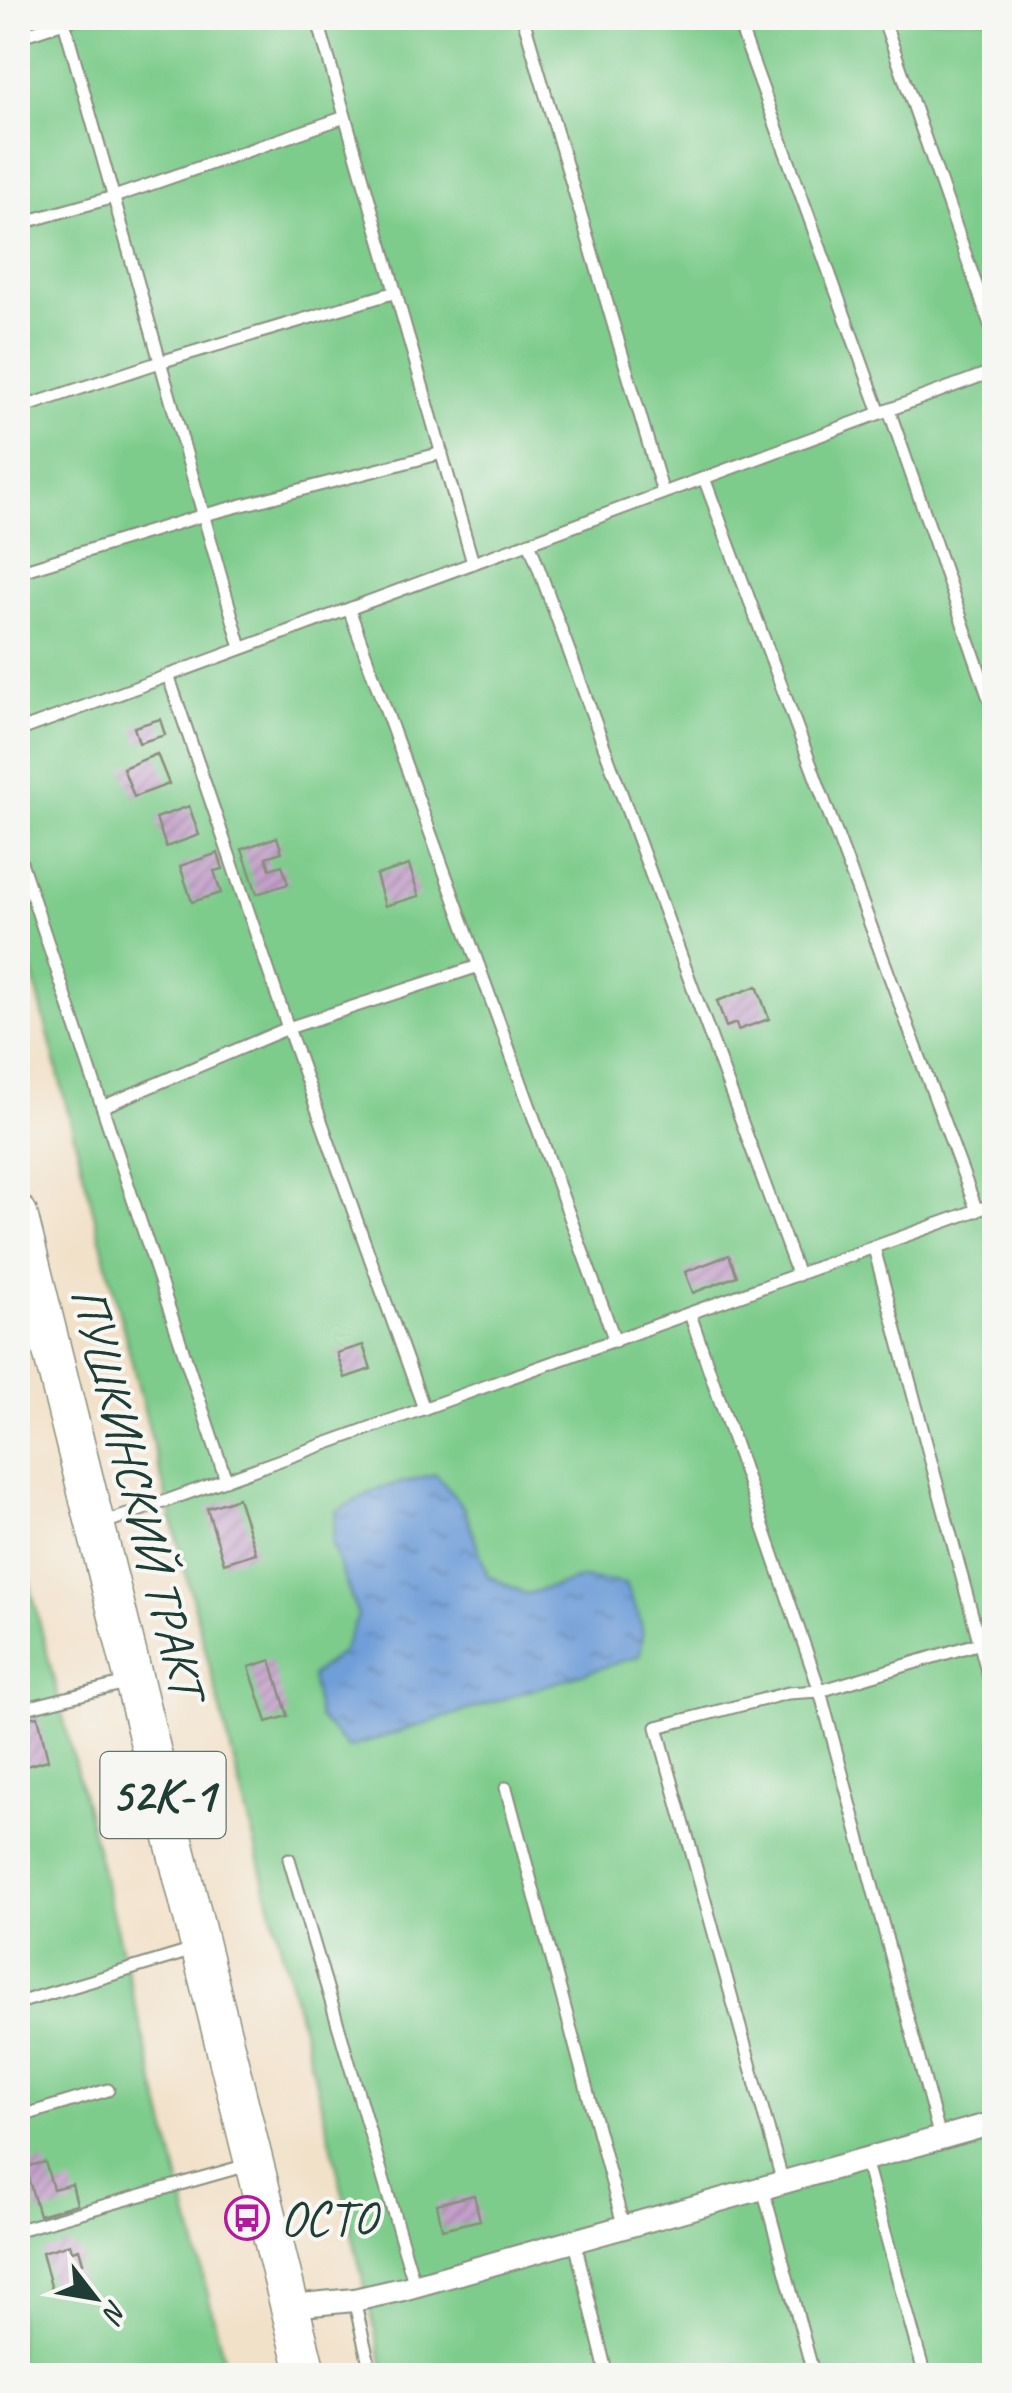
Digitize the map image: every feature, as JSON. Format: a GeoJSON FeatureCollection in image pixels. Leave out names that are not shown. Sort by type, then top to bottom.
{"type":"FeatureCollection","features":[{"type":"Feature","properties":{"kind":"main road","name":"ПУШКИНСКИЙ ТРАКТ"},"geometry":{"type":"LineString","coordinates":[[18,1214],[25,1274],[96,1526],[307,2376]]}},
{"type":"Feature","properties":{"kind":"street"},"geometry":{"type":"LineString","coordinates":[[291,2306],[354,2300],[415,2286],[994,2123]]}},
{"type":"Feature","properties":{"kind":"lane"},"geometry":{"type":"LineString","coordinates":[[317,18],[474,563]]}},
{"type":"Feature","properties":{"kind":"lane"},"geometry":{"type":"LineString","coordinates":[[523,18],[663,493]]}},
{"type":"Feature","properties":{"kind":"lane"},"geometry":{"type":"LineString","coordinates":[[737,18],[994,713]]}},
{"type":"Feature","properties":{"kind":"lane"},"geometry":{"type":"LineString","coordinates":[[883,18],[994,336]]}},
{"type":"Feature","properties":{"kind":"lane"},"geometry":{"type":"LineString","coordinates":[[18,37],[68,19],[241,648]]}},
{"type":"Feature","properties":{"kind":"lane"},"geometry":{"type":"LineString","coordinates":[[18,224],[114,197],[345,116]]}},
{"type":"Feature","properties":{"kind":"lane"},"geometry":{"type":"LineString","coordinates":[[18,409],[396,292]]}},
{"type":"Feature","properties":{"kind":"lane"},"geometry":{"type":"LineString","coordinates":[[18,731],[994,371]]}},
{"type":"Feature","properties":{"kind":"lane"},"geometry":{"type":"LineString","coordinates":[[18,572],[204,515],[442,453]]}},
{"type":"Feature","properties":{"kind":"lane"},"geometry":{"type":"LineString","coordinates":[[704,478],[977,1211]]}},
{"type":"Feature","properties":{"kind":"lane"},"geometry":{"type":"LineString","coordinates":[[529,542],[798,1275]]}},
{"type":"Feature","properties":{"kind":"lane"},"geometry":{"type":"LineString","coordinates":[[349,608],[615,1341]]}},
{"type":"Feature","properties":{"kind":"lane"},"geometry":{"type":"LineString","coordinates":[[168,675],[424,1409]]}},
{"type":"Feature","properties":{"kind":"lane"},"geometry":{"type":"LineString","coordinates":[[18,853],[226,1480]]}},
{"type":"Feature","properties":{"kind":"lane"},"geometry":{"type":"LineString","coordinates":[[102,1108],[288,1028],[479,966]]}},
{"type":"Feature","properties":{"kind":"lane"},"geometry":{"type":"LineString","coordinates":[[96,1526],[994,1204]]}},
{"type":"Feature","properties":{"kind":"lane"},"geometry":{"type":"LineString","coordinates":[[874,1248],[994,1697]]}},
{"type":"Feature","properties":{"kind":"lane"},"geometry":{"type":"LineString","coordinates":[[690,1314],[820,1691],[940,2138]]}},
{"type":"Feature","properties":{"kind":"lane"},"geometry":{"type":"LineString","coordinates":[[814,2376],[773,2186],[656,1727],[788,1693],[820,1691],[980,1642]]}},
{"type":"Feature","properties":{"kind":"lane"},"geometry":{"type":"LineString","coordinates":[[18,1710],[134,1681]]}},
{"type":"Feature","properties":{"kind":"lane"},"geometry":{"type":"LineString","coordinates":[[506,1788],[624,2228]]}},
{"type":"Feature","properties":{"kind":"lane"},"geometry":{"type":"LineString","coordinates":[[289,1859],[415,2286]]}},
{"type":"Feature","properties":{"kind":"lane"},"geometry":{"type":"LineString","coordinates":[[18,2003],[201,1947]]}},
{"type":"Feature","properties":{"kind":"lane"},"geometry":{"type":"LineString","coordinates":[[18,2117],[108,2090]]}},
{"type":"Feature","properties":{"kind":"lane"},"geometry":{"type":"LineString","coordinates":[[865,2160],[925,2376]]}},
{"type":"Feature","properties":{"kind":"lane"},"geometry":{"type":"LineString","coordinates":[[18,2230],[255,2163]]}},
{"type":"Feature","properties":{"kind":"lane"},"geometry":{"type":"LineString","coordinates":[[575,2242],[607,2376]]}},
{"type":"Feature","properties":{"kind":"lane"},"geometry":{"type":"LineString","coordinates":[[354,2300],[372,2376]]}},
{"type":"Feature","properties":{"kind":"green space"},"geometry":{"type":"Polygon","coordinates":[[[18,18],[994,18],[994,2375],[385,2375],[331,2142],[18,916],[18,18]]]}},
{"type":"Feature","properties":{"kind":"green space"},"geometry":{"type":"Polygon","coordinates":[[[18,1537],[228,2375],[18,2375],[18,1537]]]}},
{"type":"Feature","properties":{"kind":"water"},"geometry":{"type":"Polygon","coordinates":[[[436,1474],[464,1508],[488,1576],[526,1594],[584,1578],[625,1584],[642,1628],[639,1656],[348,1748],[319,1718],[311,1676],[342,1652],[358,1616],[332,1545],[336,1511],[380,1488],[436,1474]]]}},
{"type":"Feature","properties":{"kind":"building"},"geometry":{"type":"Polygon","coordinates":[[[160,719],[165,735],[139,743],[134,727],[160,719]]]}},
{"type":"Feature","properties":{"kind":"building"},"geometry":{"type":"Polygon","coordinates":[[[157,754],[169,784],[134,797],[123,768],[157,754]]]}},
{"type":"Feature","properties":{"kind":"building"},"geometry":{"type":"Polygon","coordinates":[[[189,806],[199,835],[166,847],[156,818],[189,806]]]}},
{"type":"Feature","properties":{"kind":"building"},"geometry":{"type":"Polygon","coordinates":[[[277,837],[282,852],[266,857],[270,869],[282,865],[288,884],[257,894],[242,849],[277,837]]]}},
{"type":"Feature","properties":{"kind":"building"},"geometry":{"type":"Polygon","coordinates":[[[218,853],[223,869],[214,871],[221,893],[192,902],[180,866],[218,853]]]}},
{"type":"Feature","properties":{"kind":"building"},"geometry":{"type":"Polygon","coordinates":[[[409,865],[419,896],[385,906],[376,875],[409,865]]]}},
{"type":"Feature","properties":{"kind":"building"},"geometry":{"type":"Polygon","coordinates":[[[757,986],[769,1019],[738,1030],[736,1023],[726,1027],[717,1001],[757,986]]]}},
{"type":"Feature","properties":{"kind":"building"},"geometry":{"type":"Polygon","coordinates":[[[729,1255],[737,1276],[693,1293],[685,1272],[729,1255]]]}},
{"type":"Feature","properties":{"kind":"building"},"geometry":{"type":"Polygon","coordinates":[[[363,1345],[371,1369],[345,1378],[337,1353],[363,1345]]]}},
{"type":"Feature","properties":{"kind":"building"},"geometry":{"type":"Polygon","coordinates":[[[238,1498],[256,1553],[224,1563],[207,1508],[238,1498]]]}},
{"type":"Feature","properties":{"kind":"building"},"geometry":{"type":"Polygon","coordinates":[[[271,1660],[288,1716],[267,1722],[249,1667],[271,1660]]]}},
{"type":"Feature","properties":{"kind":"building"},"geometry":{"type":"Polygon","coordinates":[[[38,1716],[48,1760],[22,1767],[18,1720],[38,1716]]]}},
{"type":"Feature","properties":{"kind":"building"},"geometry":{"type":"Polygon","coordinates":[[[45,2162],[53,2189],[72,2184],[77,2204],[39,2215],[25,2167],[45,2162]]]}},
{"type":"Feature","properties":{"kind":"building"},"geometry":{"type":"Polygon","coordinates":[[[474,2195],[480,2220],[442,2229],[437,2204],[474,2195]]]}},
{"type":"Feature","properties":{"kind":"building"},"geometry":{"type":"Polygon","coordinates":[[[70,2244],[72,2251],[79,2249],[83,2263],[76,2265],[81,2287],[53,2294],[42,2252],[70,2244]]]}},
{"type":"Feature","properties":{"kind":"place","name":"ОСТО"},"geometry":{"type":"Point","coordinates":[247,2218]}}]}
